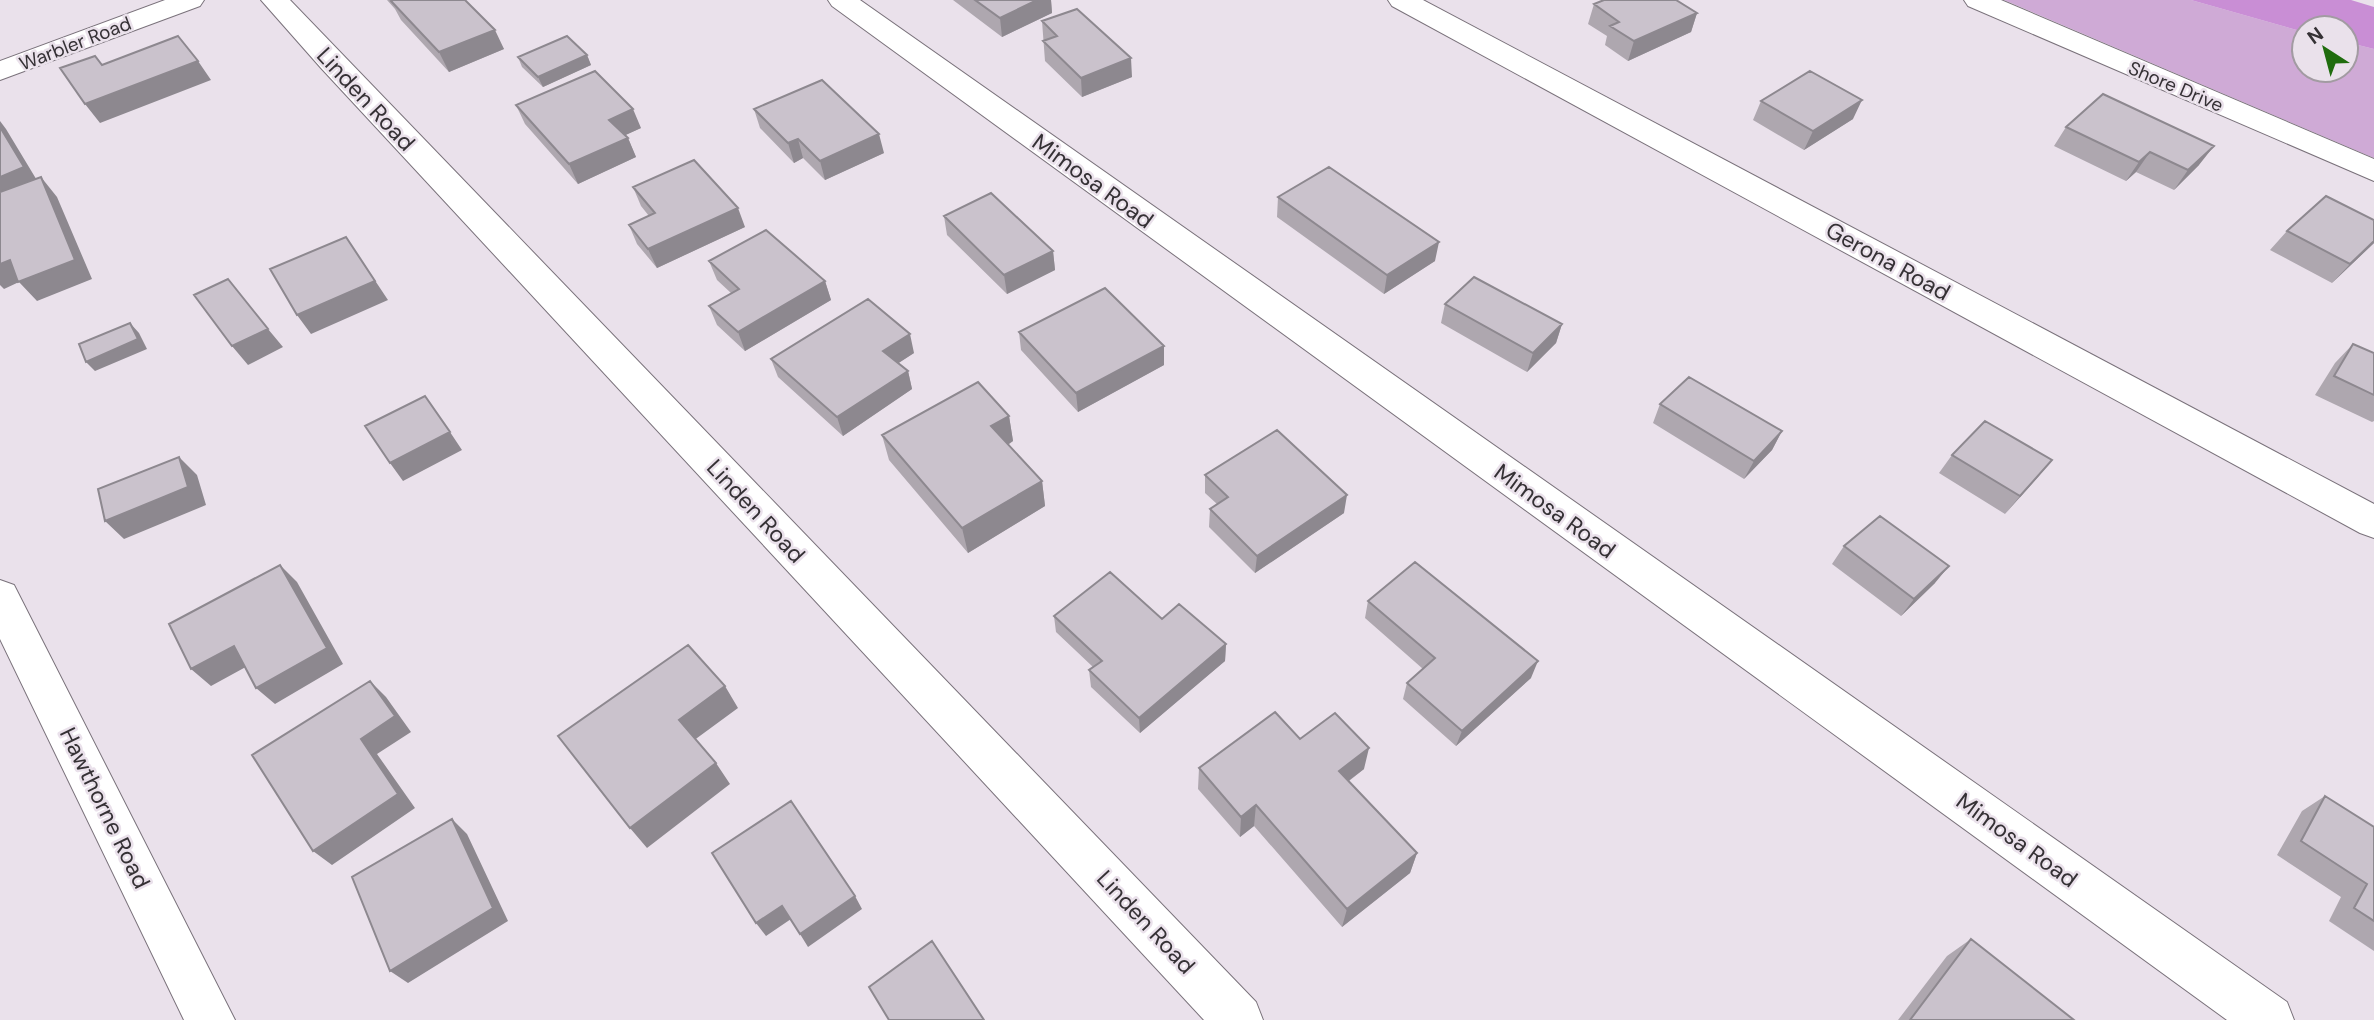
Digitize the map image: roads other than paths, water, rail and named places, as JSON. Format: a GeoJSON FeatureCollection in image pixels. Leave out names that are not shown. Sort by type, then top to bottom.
{"type":"FeatureCollection","features":[{"type":"Feature","properties":{"kind":"street","name":"Warbler Road"},"geometry":{"type":"LineString","coordinates":[[0,71],[190,0]]}},
{"type":"Feature","properties":{"kind":"street","name":"Linden Road"},"geometry":{"type":"LineString","coordinates":[[275,0],[340,72],[1238,1020]]}},
{"type":"Feature","properties":{"kind":"street","name":"Mimosa Road"},"geometry":{"type":"LineString","coordinates":[[842,0],[2269,1020]]}},
{"type":"Feature","properties":{"kind":"street","name":"Gerona Road"},"geometry":{"type":"LineString","coordinates":[[1402,0],[2374,522]]}},
{"type":"Feature","properties":{"kind":"street","name":"Shore Drive"},"geometry":{"type":"LineString","coordinates":[[1978,0],[2374,171]]}},
{"type":"Feature","properties":{"kind":"street","name":"Hawthorne Road"},"geometry":{"type":"LineString","coordinates":[[0,597],[210,1020]]}}]}
